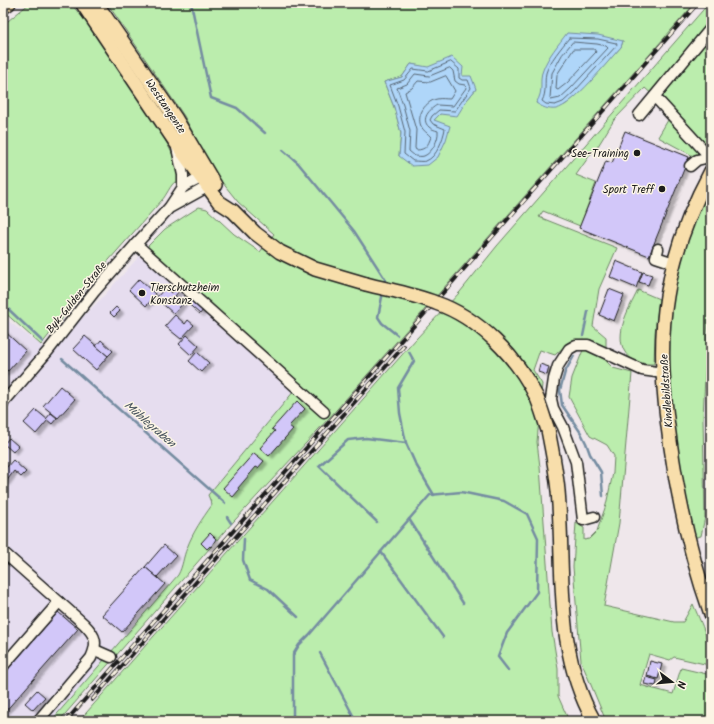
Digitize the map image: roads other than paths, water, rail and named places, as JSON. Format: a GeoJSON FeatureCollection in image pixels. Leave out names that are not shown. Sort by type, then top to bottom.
{"type":"FeatureCollection","features":[{"type":"Feature","properties":{"kind":"main road"},"geometry":{"type":"LineString","coordinates":[[3,7],[9,3]]}},
{"type":"Feature","properties":{"kind":"main road","name":"Westtangente"},"geometry":{"type":"LineString","coordinates":[[82,3],[174,140],[206,181],[233,211],[266,242],[286,255],[315,269],[338,277],[433,302],[449,308],[491,337],[511,357],[525,376],[536,397],[548,430],[558,491],[561,580],[568,648],[581,691],[594,721]]}},
{"type":"Feature","properties":{"kind":"main road","name":"Westtangente"},"geometry":{"type":"LineString","coordinates":[[96,3],[176,119],[206,181]]}},
{"type":"Feature","properties":{"kind":"main road","name":"Kindlebildstraße"},"geometry":{"type":"LineString","coordinates":[[709,179],[687,221],[674,263],[667,295],[664,325],[663,373],[665,406],[677,487],[689,544],[711,614]]}},
{"type":"Feature","properties":{"kind":"street"},"geometry":{"type":"LineString","coordinates":[[639,115],[711,28]]}},
{"type":"Feature","properties":{"kind":"street"},"geometry":{"type":"LineString","coordinates":[[655,97],[710,158]]}},
{"type":"Feature","properties":{"kind":"street"},"geometry":{"type":"LineString","coordinates":[[174,140],[180,159],[183,175],[183,187]]}},
{"type":"Feature","properties":{"kind":"street"},"geometry":{"type":"LineString","coordinates":[[690,166],[697,160],[710,158]]}},
{"type":"Feature","properties":{"kind":"street","name":"Byk-Gulden-Straße"},"geometry":{"type":"LineString","coordinates":[[3,403],[48,351],[94,292],[169,208],[183,187],[206,181]]}},
{"type":"Feature","properties":{"kind":"street","name":"Byk-Gulden-Straße"},"geometry":{"type":"LineString","coordinates":[[169,208],[206,181]]}},
{"type":"Feature","properties":{"kind":"street"},"geometry":{"type":"LineString","coordinates":[[136,244],[324,412]]}},
{"type":"Feature","properties":{"kind":"street"},"geometry":{"type":"LineString","coordinates":[[658,249],[656,257],[674,263]]}},
{"type":"Feature","properties":{"kind":"street"},"geometry":{"type":"LineString","coordinates":[[594,517],[583,520],[576,462],[563,427],[553,408],[551,399],[554,378],[558,366],[569,349],[576,345],[588,346],[642,370],[663,373]]}},
{"type":"Feature","properties":{"kind":"street"},"geometry":{"type":"LineString","coordinates":[[3,552],[92,632],[95,641],[95,650],[92,658],[38,721]]}},
{"type":"Feature","properties":{"kind":"street"},"geometry":{"type":"LineString","coordinates":[[3,666],[59,602]]}},
{"type":"Feature","properties":{"kind":"street"},"geometry":{"type":"LineString","coordinates":[[95,650],[111,657]]}},
{"type":"Feature","properties":{"kind":"water"},"geometry":{"type":"Polygon","coordinates":[[[567,33],[598,35],[623,41],[621,47],[572,100],[556,109],[548,109],[536,103],[541,90],[542,74],[551,55],[567,33]]]}},
{"type":"Feature","properties":{"kind":"water"},"geometry":{"type":"Polygon","coordinates":[[[452,57],[463,67],[462,76],[471,76],[476,89],[457,116],[440,114],[434,120],[450,126],[446,140],[438,157],[428,165],[412,166],[399,156],[401,133],[394,107],[384,82],[402,77],[411,64],[428,67],[452,57]]]}},
{"type":"Feature","properties":{"kind":"waterway"},"geometry":{"type":"LineString","coordinates":[[191,3],[211,98],[237,108],[265,133]]}},
{"type":"Feature","properties":{"kind":"waterway"},"geometry":{"type":"LineString","coordinates":[[283,150],[298,163],[354,231],[385,279],[384,285]]}},
{"type":"Feature","properties":{"kind":"waterway"},"geometry":{"type":"LineString","coordinates":[[383,292],[378,317],[382,323],[397,335]]}},
{"type":"Feature","properties":{"kind":"waterway","name":"Mühlegraben"},"geometry":{"type":"LineString","coordinates":[[3,304],[43,342]]}},
{"type":"Feature","properties":{"kind":"waterway"},"geometry":{"type":"LineString","coordinates":[[583,336],[588,312]]}},
{"type":"Feature","properties":{"kind":"waterway"},"geometry":{"type":"LineString","coordinates":[[409,352],[414,361],[398,388],[400,413],[406,443],[415,463],[434,495]]}},
{"type":"Feature","properties":{"kind":"waterway"},"geometry":{"type":"LineString","coordinates":[[574,356],[565,372],[560,390],[562,405],[581,433],[590,454],[601,472],[603,496]]}},
{"type":"Feature","properties":{"kind":"waterway","name":"Mühlegraben"},"geometry":{"type":"LineString","coordinates":[[62,359],[225,503]]}},
{"type":"Feature","properties":{"kind":"waterway"},"geometry":{"type":"LineString","coordinates":[[377,522],[319,466],[348,440],[366,438],[406,443]]}},
{"type":"Feature","properties":{"kind":"waterway"},"geometry":{"type":"LineString","coordinates":[[293,721],[293,655],[299,645],[430,495],[461,492],[504,501],[527,514],[538,538],[537,592],[507,633],[498,657],[508,670]]}},
{"type":"Feature","properties":{"kind":"waterway","name":"Mühlegraben"},"geometry":{"type":"LineString","coordinates":[[227,517],[231,523]]}},
{"type":"Feature","properties":{"kind":"waterway"},"geometry":{"type":"LineString","coordinates":[[409,519],[463,603]]}},
{"type":"Feature","properties":{"kind":"waterway","name":"Mühlegraben"},"geometry":{"type":"LineString","coordinates":[[244,539],[243,560],[250,580],[268,589],[298,617]]}},
{"type":"Feature","properties":{"kind":"waterway"},"geometry":{"type":"LineString","coordinates":[[381,552],[443,637]]}},
{"type":"Feature","properties":{"kind":"waterway","name":"Mühlegraben"},"geometry":{"type":"LineString","coordinates":[[320,653],[356,721]]}},
{"type":"Feature","properties":{"kind":"railway"},"geometry":{"type":"LineString","coordinates":[[66,721],[698,3]]}},
{"type":"Feature","properties":{"kind":"railway"},"geometry":{"type":"LineString","coordinates":[[92,700],[404,346]]}},
{"type":"Feature","properties":{"kind":"place","name":"See-Training"},"geometry":{"type":"Point","coordinates":[637,153]}},
{"type":"Feature","properties":{"kind":"place","name":"Sport Treff"},"geometry":{"type":"Point","coordinates":[662,189]}},
{"type":"Feature","properties":{"kind":"place","name":"Tierschutzheim Konstanz"},"geometry":{"type":"Point","coordinates":[142,293]}}]}
